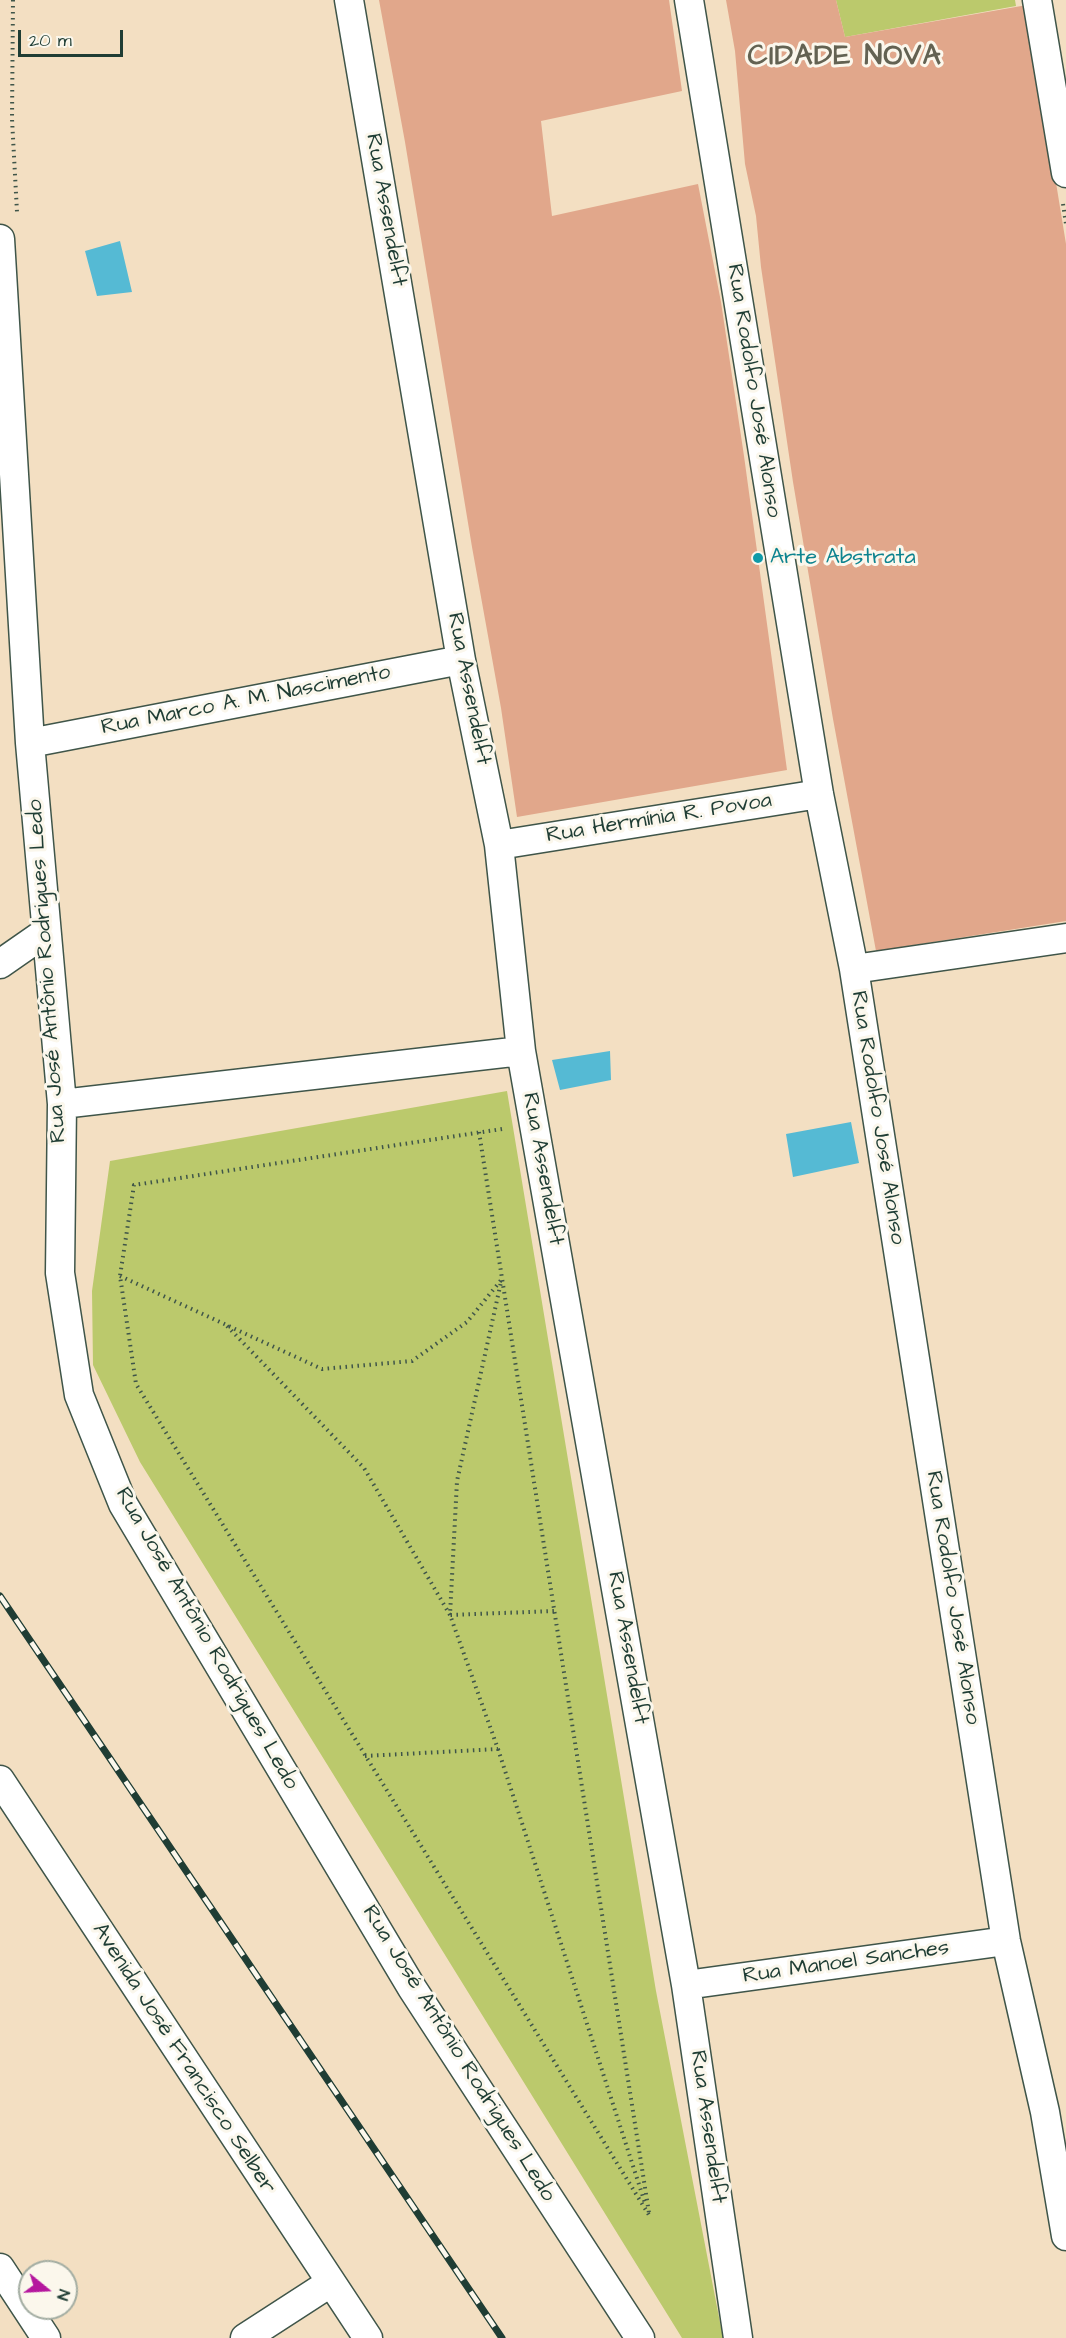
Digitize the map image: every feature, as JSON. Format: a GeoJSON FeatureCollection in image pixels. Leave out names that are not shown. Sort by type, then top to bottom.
{"type":"FeatureCollection","features":[{"type":"Feature","properties":{"kind":"street","name":"Rua Assendelft"},"geometry":{"type":"LineString","coordinates":[[349,0],[462,660],[499,845],[521,1051],[686,1985],[738,2338]]}},
{"type":"Feature","properties":{"kind":"street","name":"Rua Rodolfo José Alonso"},"geometry":{"type":"LineString","coordinates":[[689,0],[819,794],[854,969],[1006,1941],[1055,2110],[1066,2236]]}},
{"type":"Feature","properties":{"kind":"street"},"geometry":{"type":"LineString","coordinates":[[1037,0],[1066,173]]}},
{"type":"Feature","properties":{"kind":"street","name":"Rua José Antônio Rodrigues Ledo"},"geometry":{"type":"LineString","coordinates":[[0,239],[30,743],[62,1104],[60,1273],[79,1395],[123,1504],[412,1988],[640,2338]]}},
{"type":"Feature","properties":{"kind":"street","name":"Rua Marco A. M. Nascimento"},"geometry":{"type":"LineString","coordinates":[[30,743],[462,660]]}},
{"type":"Feature","properties":{"kind":"street","name":"Rua Hermínia R. Povoa"},"geometry":{"type":"LineString","coordinates":[[499,845],[819,794]]}},
{"type":"Feature","properties":{"kind":"street"},"geometry":{"type":"LineString","coordinates":[[0,964],[46,932]]}},
{"type":"Feature","properties":{"kind":"street"},"geometry":{"type":"LineString","coordinates":[[854,969],[1066,938]]}},
{"type":"Feature","properties":{"kind":"street"},"geometry":{"type":"LineString","coordinates":[[62,1104],[521,1051]]}},
{"type":"Feature","properties":{"kind":"street","name":"Avenida José Francisco Selber"},"geometry":{"type":"LineString","coordinates":[[0,1780],[368,2338]]}},
{"type":"Feature","properties":{"kind":"street","name":"Rua Manoel Sanches"},"geometry":{"type":"LineString","coordinates":[[686,1985],[1006,1941]]}},
{"type":"Feature","properties":{"kind":"street"},"geometry":{"type":"LineString","coordinates":[[0,2268],[46,2338]]}},
{"type":"Feature","properties":{"kind":"street"},"geometry":{"type":"LineString","coordinates":[[245,2338],[330,2283]]}},
{"type":"Feature","properties":{"kind":"path"},"geometry":{"type":"LineString","coordinates":[[13,0],[12,119],[17,213]]}},
{"type":"Feature","properties":{"kind":"path"},"geometry":{"type":"LineString","coordinates":[[479,1132],[649,2215],[136,1384],[120,1276],[134,1185],[479,1132]]}},
{"type":"Feature","properties":{"kind":"path"},"geometry":{"type":"LineString","coordinates":[[120,1276],[322,1369],[412,1361],[467,1322],[502,1279]]}},
{"type":"Feature","properties":{"kind":"path"},"geometry":{"type":"LineString","coordinates":[[450,1616],[457,1481],[502,1279]]}},
{"type":"Feature","properties":{"kind":"path"},"geometry":{"type":"LineString","coordinates":[[227,1326],[364,1468],[450,1616],[498,1749],[649,2215]]}},
{"type":"Feature","properties":{"kind":"path"},"geometry":{"type":"LineString","coordinates":[[450,1616],[554,1611]]}},
{"type":"Feature","properties":{"kind":"path"},"geometry":{"type":"LineString","coordinates":[[365,1756],[498,1749]]}},
{"type":"Feature","properties":{"kind":"green space"},"geometry":{"type":"Polygon","coordinates":[[[836,0],[1015,0],[1016,6],[845,37],[836,0]]]}},
{"type":"Feature","properties":{"kind":"green space"},"geometry":{"type":"Polygon","coordinates":[[[507,1091],[656,1991],[723,2338],[682,2338],[140,1462],[93,1365],[92,1291],[110,1161],[507,1091]]]}},
{"type":"Feature","properties":{"kind":"water"},"geometry":{"type":"Polygon","coordinates":[[[120,241],[132,292],[97,296],[85,251],[120,241]]]}},
{"type":"Feature","properties":{"kind":"water"},"geometry":{"type":"Polygon","coordinates":[[[610,1051],[611,1080],[560,1090],[552,1060],[610,1051]]]}},
{"type":"Feature","properties":{"kind":"water"},"geometry":{"type":"Polygon","coordinates":[[[851,1122],[859,1163],[793,1177],[786,1134],[851,1122]]]}},
{"type":"Feature","properties":{"kind":"building"},"geometry":{"type":"Polygon","coordinates":[[[379,0],[669,0],[682,91],[541,121],[552,216],[698,184],[721,302],[787,770],[517,817],[501,708],[379,0]]]}},
{"type":"Feature","properties":{"kind":"building"},"geometry":{"type":"Polygon","coordinates":[[[726,0],[836,0],[845,37],[1027,5],[1066,244],[1066,921],[876,951],[833,719],[793,482],[761,267],[756,216],[745,164],[735,51],[726,0]]]}},
{"type":"Feature","properties":{"kind":"railway"},"geometry":{"type":"LineString","coordinates":[[0,1596],[502,2338]]}},
{"type":"Feature","properties":{"kind":"place","name":"Arte Abstrata"},"geometry":{"type":"Point","coordinates":[758,558]}},
{"type":"Feature","properties":{"kind":"district","name":"CIDADE NOVA"},"geometry":{"type":"Point","coordinates":[845,58]}}]}
